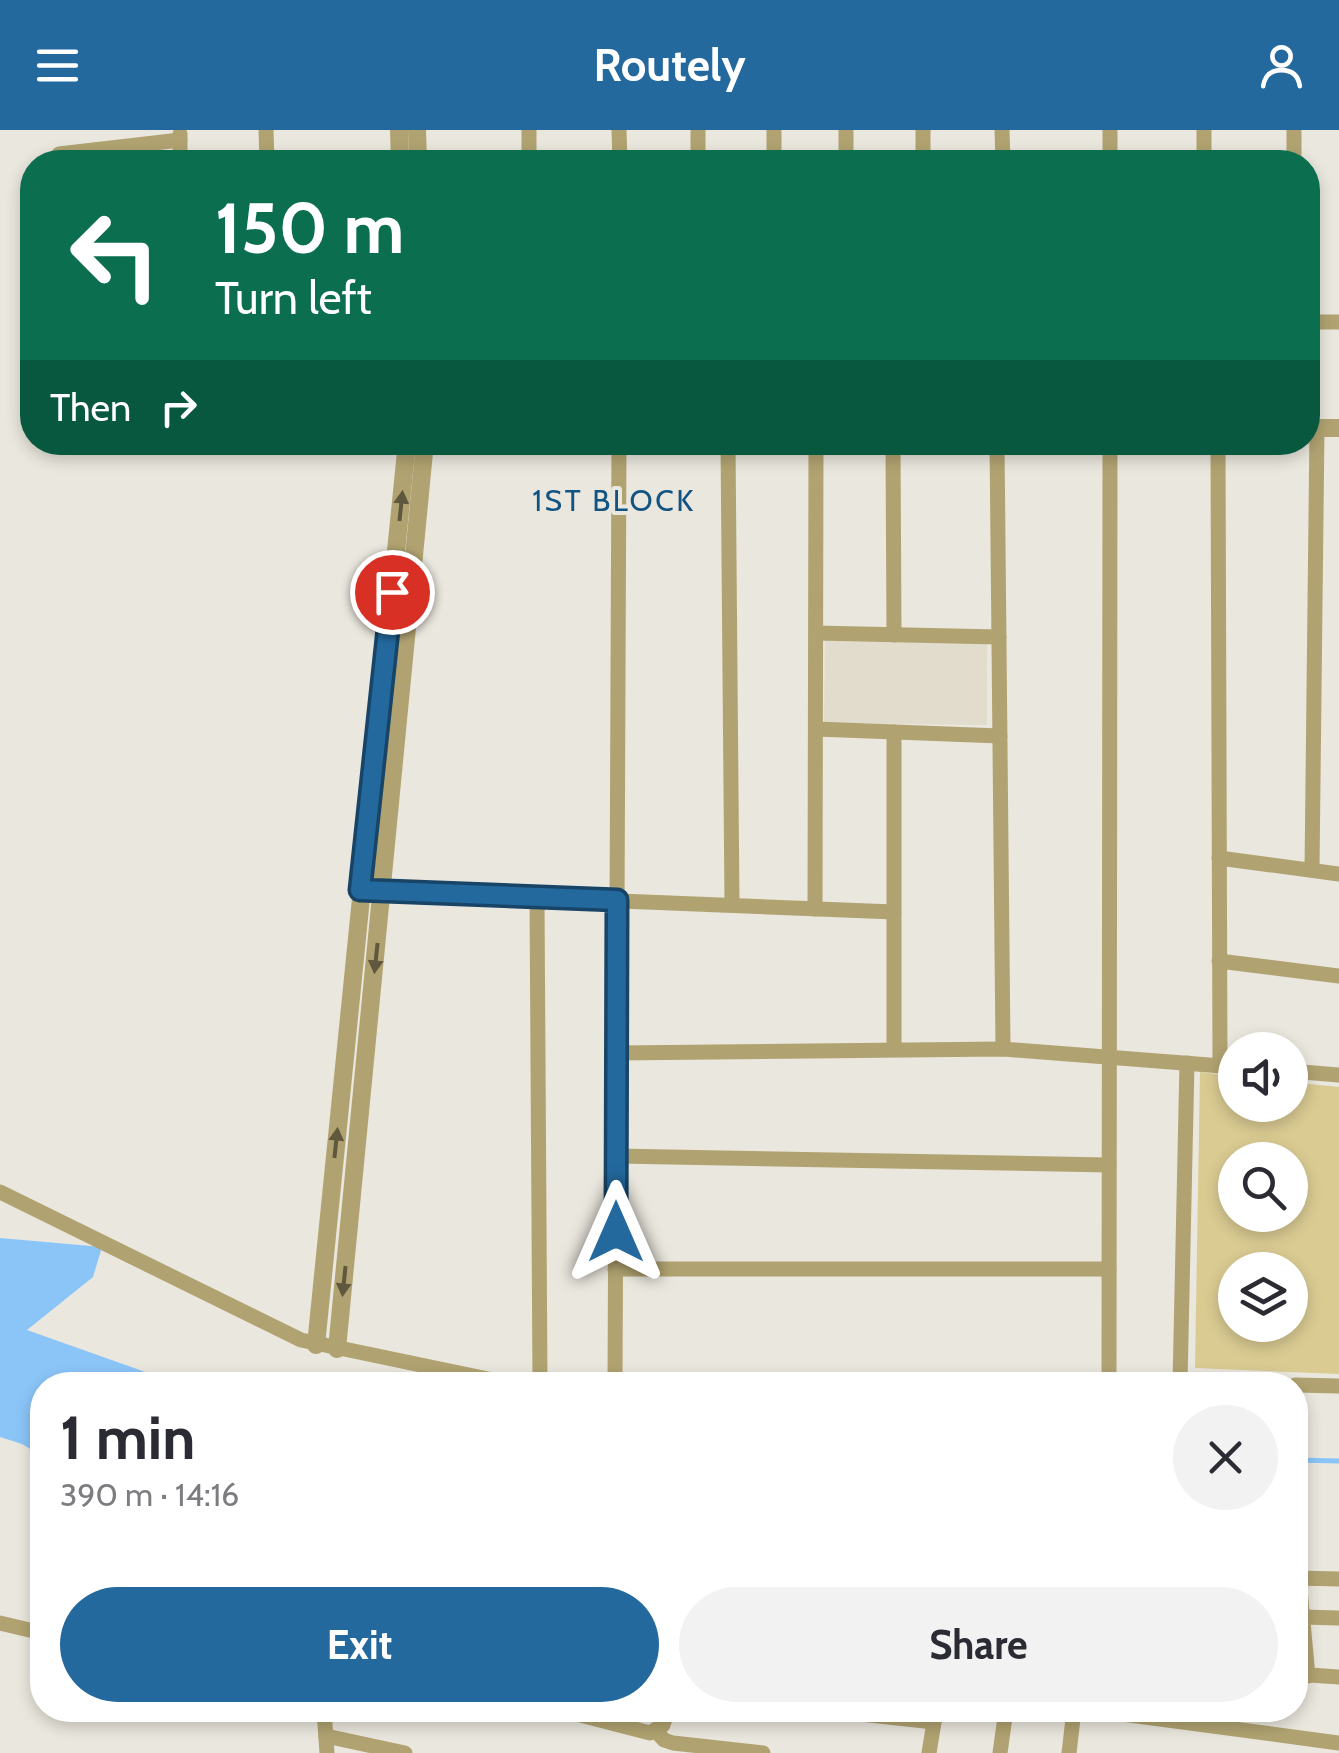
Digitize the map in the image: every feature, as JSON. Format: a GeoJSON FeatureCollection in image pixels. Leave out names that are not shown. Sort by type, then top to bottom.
{"type":"FeatureCollection","features":[{"type":"Feature","properties":{"kind":"street"},"geometry":{"type":"LineString","coordinates":[[84,150],[180,135]]}},
{"type":"Feature","properties":{"kind":"street"},"geometry":{"type":"LineString","coordinates":[[316,1345],[406,455]]}},
{"type":"Feature","properties":{"kind":"street"},"geometry":{"type":"LineString","coordinates":[[337,1349],[424,455]]}},
{"type":"Feature","properties":{"kind":"street"},"geometry":{"type":"LineString","coordinates":[[615,1372],[619,455]]}},
{"type":"Feature","properties":{"kind":"street"},"geometry":{"type":"LineString","coordinates":[[728,455],[732,905]]}},
{"type":"Feature","properties":{"kind":"street"},"geometry":{"type":"LineString","coordinates":[[816,455],[816,908]]}},
{"type":"Feature","properties":{"kind":"street"},"geometry":{"type":"LineString","coordinates":[[893,455],[894,635]]}},
{"type":"Feature","properties":{"kind":"street"},"geometry":{"type":"LineString","coordinates":[[997,455],[1003,1048]]}},
{"type":"Feature","properties":{"kind":"street"},"geometry":{"type":"LineString","coordinates":[[1109,1372],[1110,455]]}},
{"type":"Feature","properties":{"kind":"street"},"geometry":{"type":"LineString","coordinates":[[1218,455],[1219,961],[1224,1032]]}},
{"type":"Feature","properties":{"kind":"street"},"geometry":{"type":"LineString","coordinates":[[1312,455],[1312,870]]}},
{"type":"Feature","properties":{"kind":"street"},"geometry":{"type":"LineString","coordinates":[[816,634],[999,637]]}},
{"type":"Feature","properties":{"kind":"street"},"geometry":{"type":"LineString","coordinates":[[816,729],[1000,736]]}},
{"type":"Feature","properties":{"kind":"street"},"geometry":{"type":"LineString","coordinates":[[894,732],[894,1048]]}},
{"type":"Feature","properties":{"kind":"street"},"geometry":{"type":"LineString","coordinates":[[1219,858],[1339,874]]}},
{"type":"Feature","properties":{"kind":"street"},"geometry":{"type":"LineString","coordinates":[[360,890],[894,912]]}},
{"type":"Feature","properties":{"kind":"street"},"geometry":{"type":"LineString","coordinates":[[537,897],[540,1372]]}},
{"type":"Feature","properties":{"kind":"street"},"geometry":{"type":"LineString","coordinates":[[1219,961],[1339,976]]}},
{"type":"Feature","properties":{"kind":"street"},"geometry":{"type":"LineString","coordinates":[[616,1052],[1003,1048],[1218,1065]]}},
{"type":"Feature","properties":{"kind":"street"},"geometry":{"type":"LineString","coordinates":[[1180,1372],[1187,1063]]}},
{"type":"Feature","properties":{"kind":"street"},"geometry":{"type":"LineString","coordinates":[[1308,1072],[1339,1075]]}},
{"type":"Feature","properties":{"kind":"street"},"geometry":{"type":"LineString","coordinates":[[616,1156],[1109,1165]]}},
{"type":"Feature","properties":{"kind":"street"},"geometry":{"type":"LineString","coordinates":[[0,1192],[316,1345],[452,1372]]}},
{"type":"Feature","properties":{"kind":"street"},"geometry":{"type":"LineString","coordinates":[[616,1269],[1109,1269]]}},
{"type":"Feature","properties":{"kind":"street"},"geometry":{"type":"LineString","coordinates":[[1308,1386],[1339,1386]]}},
{"type":"Feature","properties":{"kind":"street"},"geometry":{"type":"LineString","coordinates":[[1308,1578],[1339,1579]]}},
{"type":"Feature","properties":{"kind":"street"},"geometry":{"type":"LineString","coordinates":[[1308,1624],[1339,1618]]}},
{"type":"Feature","properties":{"kind":"street"},"geometry":{"type":"LineString","coordinates":[[0,1624],[30,1630]]}},
{"type":"Feature","properties":{"kind":"street"},"geometry":{"type":"LineString","coordinates":[[1308,1675],[1339,1677]]}},
{"type":"Feature","properties":{"kind":"street"},"geometry":{"type":"LineString","coordinates":[[606,1722],[644,1732],[656,1731],[664,1722]]}},
{"type":"Feature","properties":{"kind":"street"},"geometry":{"type":"LineString","coordinates":[[929,1753],[934,1722]]}},
{"type":"Feature","properties":{"kind":"street"},"geometry":{"type":"LineString","coordinates":[[1000,1753],[1004,1722]]}},
{"type":"Feature","properties":{"kind":"street"},"geometry":{"type":"LineString","coordinates":[[1069,1753],[1073,1722]]}},
{"type":"Feature","properties":{"kind":"street"},"geometry":{"type":"LineString","coordinates":[[1182,1722],[1339,1743]]}},
{"type":"Feature","properties":{"kind":"street"},"geometry":{"type":"LineString","coordinates":[[656,1731],[664,1740],[673,1742],[763,1753]]}},
{"type":"Feature","properties":{"kind":"street"},"geometry":{"type":"LineString","coordinates":[[327,1744],[404,1753]]}},
{"type":"Feature","properties":{"kind":"shaded area"},"geometry":{"type":"Polygon","coordinates":[[[825,639],[987,641],[987,725],[824,723],[825,639]]]}},
{"type":"Feature","properties":{"kind":"shaded area"},"geometry":{"type":"Polygon","coordinates":[[[1200,1072],[1218,1074],[1218,1122],[1308,1122],[1308,1084],[1339,1087],[1339,1374],[1195,1368],[1200,1072]]]}},
{"type":"Feature","properties":{"kind":"water"},"geometry":{"type":"Polygon","coordinates":[[[0,1238],[102,1247],[93,1277],[27,1330],[145,1372],[30,1372],[30,1449],[0,1437],[0,1238]]]}},
{"type":"Feature","properties":{"kind":"waterway"},"geometry":{"type":"LineString","coordinates":[[1308,1460],[1339,1461]]}},
{"type":"Feature","properties":{"kind":"district","name":"1ST BLOCK"},"geometry":{"type":"Point","coordinates":[614,501]}},
{"type":"Feature","properties":{"kind":"route"},"geometry":{"type":"LineString","coordinates":[[392,592],[360,890],[617,900],[616,1232]]}}]}
